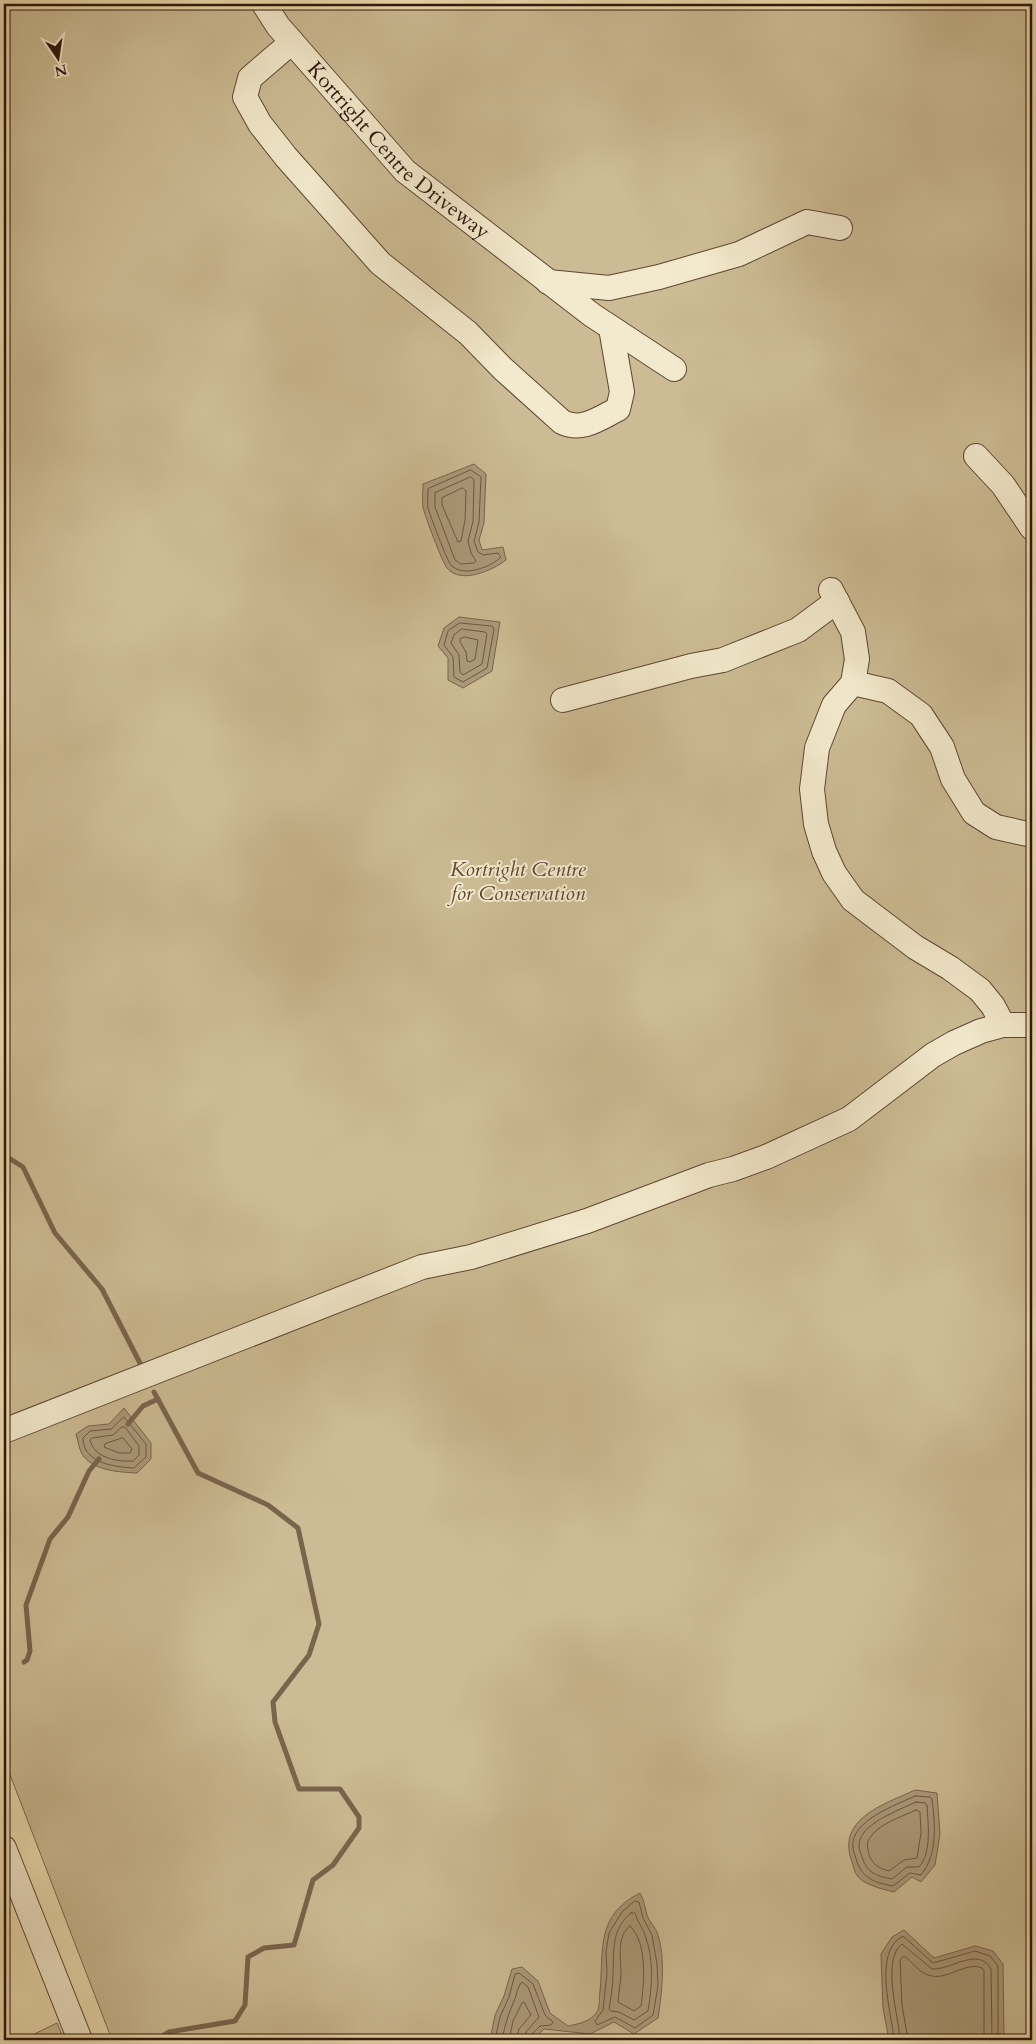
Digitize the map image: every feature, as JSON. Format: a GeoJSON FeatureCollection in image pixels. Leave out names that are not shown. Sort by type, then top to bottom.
{"type":"FeatureCollection","features":[{"type":"Feature","properties":{"kind":"street","name":"Kortright Centre Driveway"},"geometry":{"type":"LineString","coordinates":[[264,4],[278,26],[405,171],[548,282],[611,328],[674,369]]}},
{"type":"Feature","properties":{"kind":"street"},"geometry":{"type":"LineString","coordinates":[[292,42],[250,78],[245,97],[260,124],[297,170],[380,263],[468,333],[502,368],[562,422],[570,426],[581,426],[618,409],[622,392],[611,328]]}},
{"type":"Feature","properties":{"kind":"street"},"geometry":{"type":"LineString","coordinates":[[548,282],[609,288],[739,254],[807,222],[840,228]]}},
{"type":"Feature","properties":{"kind":"street"},"geometry":{"type":"LineString","coordinates":[[976,456],[1003,485],[1032,528]]}},
{"type":"Feature","properties":{"kind":"street"},"geometry":{"type":"LineString","coordinates":[[563,700],[691,666],[722,660],[798,630],[834,595],[853,632],[857,659],[853,683],[834,705],[816,748],[812,790],[816,824],[824,851],[834,873],[852,900],[915,947],[950,968],[980,990],[993,1006],[1003,1025]]}},
{"type":"Feature","properties":{"kind":"street"},"geometry":{"type":"LineString","coordinates":[[853,683],[888,691],[921,715],[942,747],[953,780],[974,813],[996,827],[1032,835]]}},
{"type":"Feature","properties":{"kind":"street"},"geometry":{"type":"LineString","coordinates":[[4,1431],[422,1268],[471,1257],[578,1224],[709,1175],[733,1169],[766,1157],[849,1119],[933,1055],[954,1043],[981,1031],[1003,1025],[1032,1025]]}},
{"type":"Feature","properties":{"kind":"street"},"geometry":{"type":"LineString","coordinates":[[4,1848],[80,2040]]}},
{"type":"Feature","properties":{"kind":"green space","name":"Kortright Centre for Conservation"},"geometry":{"type":"Polygon","coordinates":[[[4,4],[1032,4],[1032,2040],[112,2040],[4,1759],[4,4]]]}},
{"type":"Feature","properties":{"kind":"green space"},"geometry":{"type":"Polygon","coordinates":[[[57,2023],[64,2040],[22,2040],[57,2023]]]}},
{"type":"Feature","properties":{"kind":"water"},"geometry":{"type":"Polygon","coordinates":[[[474,464],[486,474],[484,523],[479,540],[482,550],[503,547],[506,560],[493,568],[468,576],[453,573],[445,565],[423,507],[423,484],[474,464]]]}},
{"type":"Feature","properties":{"kind":"water"},"geometry":{"type":"Polygon","coordinates":[[[459,617],[500,622],[492,671],[463,688],[448,680],[448,658],[438,646],[444,628],[459,617]]]}},
{"type":"Feature","properties":{"kind":"water"},"geometry":{"type":"Polygon","coordinates":[[[124,1408],[151,1443],[151,1459],[137,1473],[107,1470],[93,1464],[82,1454],[76,1434],[88,1426],[109,1424],[124,1408]]]}},
{"type":"Feature","properties":{"kind":"water"},"geometry":{"type":"Polygon","coordinates":[[[915,1790],[937,1793],[940,1834],[935,1865],[921,1882],[912,1877],[894,1892],[868,1884],[856,1874],[851,1859],[849,1845],[851,1833],[867,1814],[915,1790]]]}},
{"type":"Feature","properties":{"kind":"water"},"geometry":{"type":"Polygon","coordinates":[[[640,1893],[648,1917],[657,1932],[662,1952],[662,1986],[658,2018],[634,2034],[614,2022],[590,2034],[544,2029],[533,2040],[490,2040],[495,2015],[504,1996],[512,1969],[522,1967],[538,1981],[550,2013],[568,2026],[593,2017],[599,2008],[603,1948],[609,1923],[615,1912],[640,1893]]]}},
{"type":"Feature","properties":{"kind":"water"},"geometry":{"type":"Polygon","coordinates":[[[904,1930],[934,1958],[975,1946],[993,1951],[1003,1964],[1004,2035],[1002,2040],[889,2040],[883,2008],[881,1954],[892,1937],[904,1930]]]}},
{"type":"Feature","properties":{"kind":"waterway"},"geometry":{"type":"LineString","coordinates":[[4,1155],[23,1167],[55,1233],[102,1289],[143,1369]]}},
{"type":"Feature","properties":{"kind":"waterway"},"geometry":{"type":"LineString","coordinates":[[154,1392],[198,1473],[268,1505],[298,1528],[319,1624],[309,1655],[273,1702],[275,1722],[299,1789],[340,1789],[359,1817],[359,1828],[333,1865],[313,1880],[294,1945],[264,1948],[248,1957],[245,2005],[235,2021],[169,2032],[156,2040]]}},
{"type":"Feature","properties":{"kind":"waterway"},"geometry":{"type":"LineString","coordinates":[[128,1424],[143,1406],[158,1399]]}},
{"type":"Feature","properties":{"kind":"waterway"},"geometry":{"type":"LineString","coordinates":[[24,1662],[27,1660],[30,1651],[26,1605],[50,1539],[68,1517],[89,1471],[99,1459]]}}]}
